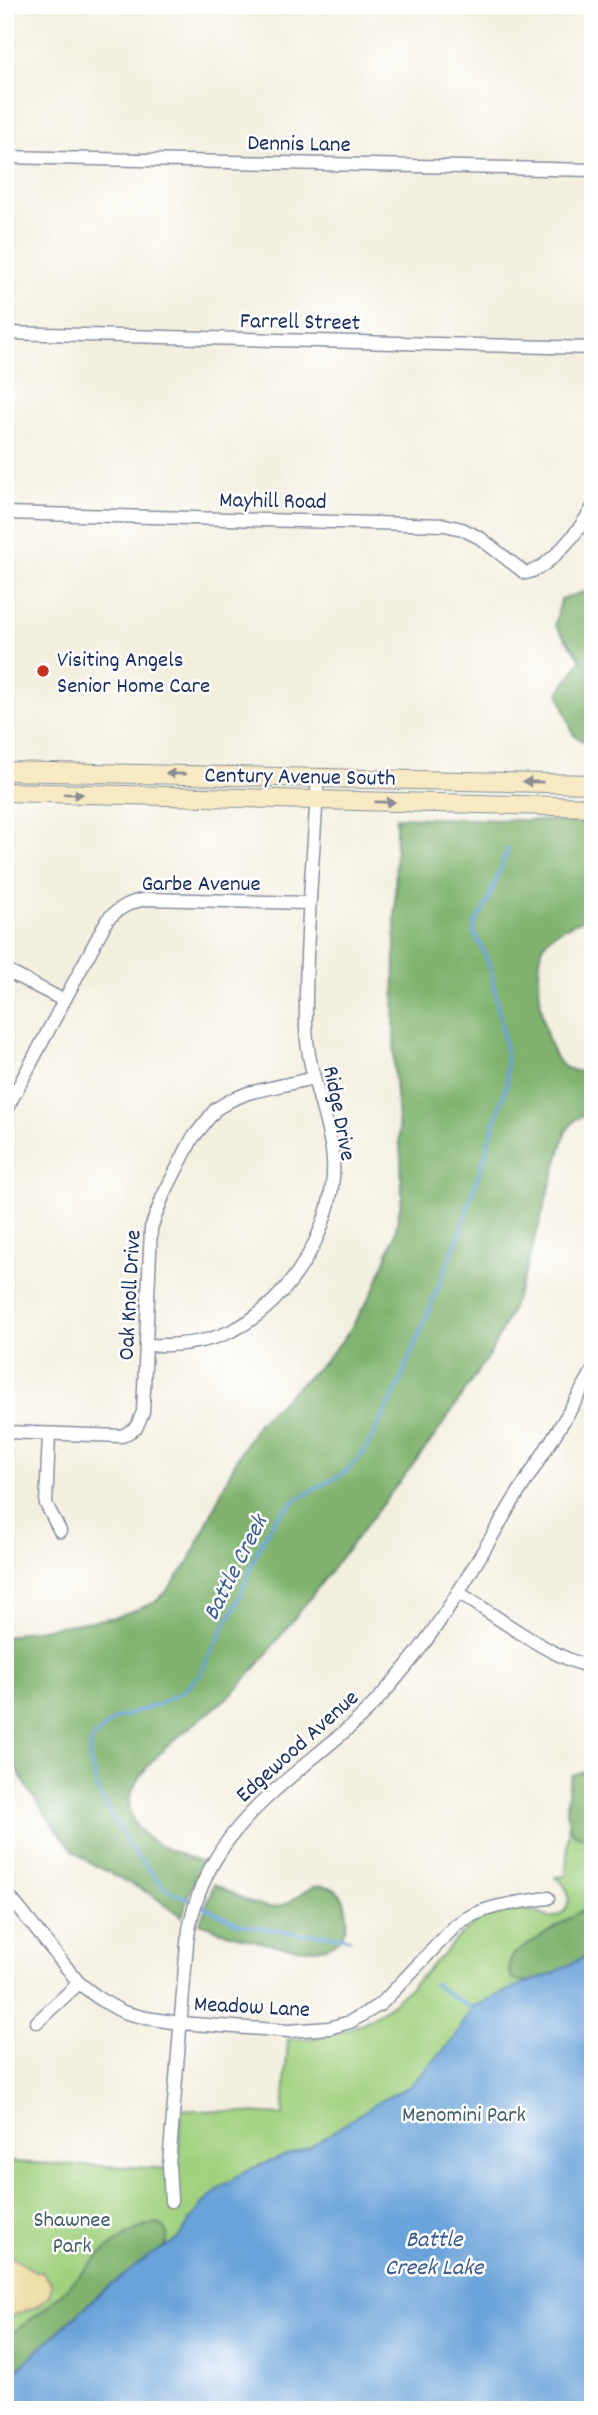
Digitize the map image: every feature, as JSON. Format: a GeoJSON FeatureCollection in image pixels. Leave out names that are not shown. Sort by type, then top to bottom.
{"type":"FeatureCollection","features":[{"type":"Feature","properties":{"kind":"main road","name":"Century Avenue South"},"geometry":{"type":"LineString","coordinates":[[5,771],[593,784]]}},
{"type":"Feature","properties":{"kind":"main road","name":"Century Avenue South"},"geometry":{"type":"LineString","coordinates":[[5,792],[593,807]]}},
{"type":"Feature","properties":{"kind":"street","name":"Dennis Lane"},"geometry":{"type":"LineString","coordinates":[[5,157],[593,170]]}},
{"type":"Feature","properties":{"kind":"street","name":"Farrell Street"},"geometry":{"type":"LineString","coordinates":[[5,333],[593,348]]}},
{"type":"Feature","properties":{"kind":"street","name":"Mayhill Road"},"geometry":{"type":"LineString","coordinates":[[5,513],[444,525],[462,529],[480,538],[525,573],[534,572],[576,533],[593,507]]}},
{"type":"Feature","properties":{"kind":"street","name":"Ridge Drive"},"geometry":{"type":"LineString","coordinates":[[146,1345],[190,1343],[230,1332],[255,1317],[272,1303],[298,1272],[321,1231],[327,1213],[333,1169],[332,1151],[307,1048],[306,1024],[309,903],[318,778]]}},
{"type":"Feature","properties":{"kind":"street","name":"Garbe Avenue"},"geometry":{"type":"LineString","coordinates":[[5,1112],[107,920],[119,908],[136,901],[309,903]]}},
{"type":"Feature","properties":{"kind":"street"},"geometry":{"type":"LineString","coordinates":[[5,970],[63,1000]]}},
{"type":"Feature","properties":{"kind":"street","name":"Oak Knoll Drive"},"geometry":{"type":"LineString","coordinates":[[49,1434],[122,1436],[136,1428],[144,1412],[151,1228],[163,1196],[192,1139],[216,1110],[230,1100],[248,1093],[314,1077]]}},
{"type":"Feature","properties":{"kind":"street","name":"Edgewood Avenue"},"geometry":{"type":"LineString","coordinates":[[171,2201],[168,2173],[187,1943],[192,1911],[201,1887],[240,1823],[275,1788],[367,1711],[416,1653],[458,1592],[593,1370]]}},
{"type":"Feature","properties":{"kind":"street"},"geometry":{"type":"LineString","coordinates":[[5,1432],[49,1434],[46,1504],[60,1531]]}},
{"type":"Feature","properties":{"kind":"street"},"geometry":{"type":"LineString","coordinates":[[458,1592],[550,1650],[582,1665],[593,1667]]}},
{"type":"Feature","properties":{"kind":"street","name":"Meadow Lane"},"geometry":{"type":"LineString","coordinates":[[5,1891],[79,1983],[123,2012],[180,2023],[289,2031],[329,2028],[350,2022],[382,2004],[467,1917],[494,1907],[548,1898]]}},
{"type":"Feature","properties":{"kind":"street"},"geometry":{"type":"LineString","coordinates":[[37,2022],[79,1983]]}},
{"type":"Feature","properties":{"kind":"green space"},"geometry":{"type":"Polygon","coordinates":[[[593,589],[593,748],[573,734],[559,693],[581,659],[555,625],[561,599],[593,589]]]}},
{"type":"Feature","properties":{"kind":"green space"},"geometry":{"type":"Polygon","coordinates":[[[396,817],[593,822],[593,915],[562,929],[546,941],[539,967],[539,985],[544,1024],[555,1056],[569,1069],[593,1072],[593,1112],[576,1119],[566,1131],[525,1274],[510,1313],[491,1352],[435,1436],[258,1665],[232,1693],[159,1754],[143,1772],[132,1791],[130,1809],[143,1834],[167,1849],[203,1862],[182,1917],[152,1895],[94,1865],[74,1851],[29,1790],[5,1749],[5,1638],[22,1632],[116,1617],[154,1603],[167,1591],[189,1562],[236,1460],[258,1423],[325,1361],[346,1336],[375,1288],[395,1234],[402,1196],[394,1069],[396,817]]]}},
{"type":"Feature","properties":{"kind":"green space"},"geometry":{"type":"Polygon","coordinates":[[[593,1768],[593,1839],[579,1836],[572,1831],[567,1804],[572,1775],[593,1768]]]}},
{"type":"Feature","properties":{"kind":"green space","name":"Menomini Park"},"geometry":{"type":"Polygon","coordinates":[[[593,1773],[593,2248],[176,2241],[149,2256],[68,2321],[5,2381],[5,2162],[177,2169],[181,2109],[283,2115],[288,2039],[335,2034],[372,2017],[405,1992],[461,1934],[482,1919],[523,1910],[554,1917],[566,1909],[569,1897],[567,1891],[560,1880],[554,1877],[566,1876],[571,1778],[593,1773]]]}},
{"type":"Feature","properties":{"kind":"green space"},"geometry":{"type":"Polygon","coordinates":[[[214,1884],[251,1902],[274,1907],[289,1902],[316,1886],[332,1888],[341,1896],[346,1906],[347,1920],[344,1930],[335,1943],[312,1949],[280,1946],[212,1928],[200,1923],[214,1884]]]}},
{"type":"Feature","properties":{"kind":"green space"},"geometry":{"type":"Polygon","coordinates":[[[593,1903],[593,1952],[538,1979],[517,1981],[511,1976],[509,1971],[514,1954],[593,1903]]]}},
{"type":"Feature","properties":{"kind":"green space"},"geometry":{"type":"Polygon","coordinates":[[[158,2224],[167,2234],[164,2247],[96,2297],[5,2381],[5,2338],[49,2305],[112,2245],[142,2228],[158,2224]]]}},
{"type":"Feature","properties":{"kind":"sand"},"geometry":{"type":"Polygon","coordinates":[[[10,2256],[36,2272],[42,2272],[52,2284],[50,2296],[36,2307],[6,2318],[5,2257],[10,2256]]]}},
{"type":"Feature","properties":{"kind":"water","name":"Battle Creek Lake"},"geometry":{"type":"Polygon","coordinates":[[[593,1952],[593,2410],[5,2410],[5,2381],[96,2297],[149,2256],[176,2241],[201,2206],[221,2187],[247,2170],[310,2147],[376,2103],[410,2086],[455,2038],[472,2007],[554,1973],[593,1952]]]}},
{"type":"Feature","properties":{"kind":"waterway","name":"Battle Creek"},"geometry":{"type":"LineString","coordinates":[[350,1939],[239,1924],[165,1888],[131,1849],[98,1791],[89,1756],[92,1740],[113,1720],[162,1703],[186,1689],[200,1674],[237,1603],[261,1543],[275,1519],[296,1500],[347,1471],[365,1451],[397,1389],[459,1236],[507,1084],[506,1050],[492,975],[474,932],[474,925],[486,906],[508,849]]}},
{"type":"Feature","properties":{"kind":"waterway","name":"Battle Creek"},"geometry":{"type":"LineString","coordinates":[[434,1984],[461,2003],[472,2007]]}},
{"type":"Feature","properties":{"kind":"place","name":"Visiting Angels Senior Home Care"},"geometry":{"type":"Point","coordinates":[43,671]}},
{"type":"Feature","properties":{"kind":"park label","name":"Shawnee Park"},"geometry":{"type":"Point","coordinates":[72,2231]}}]}
